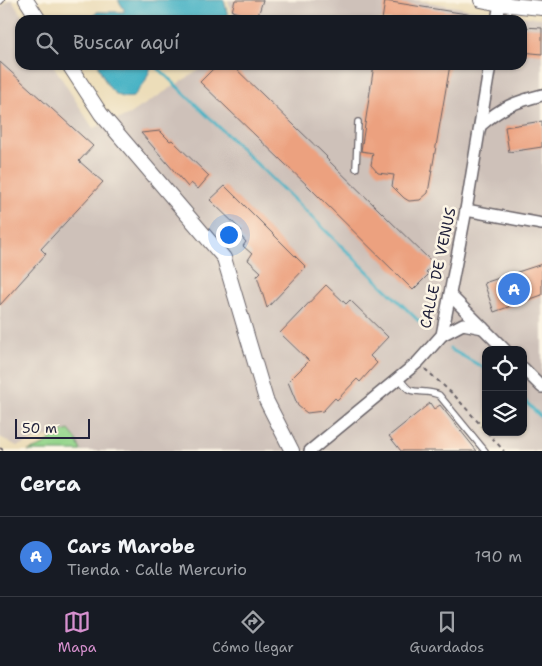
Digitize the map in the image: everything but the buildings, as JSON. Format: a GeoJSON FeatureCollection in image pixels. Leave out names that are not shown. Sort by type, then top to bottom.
{"type":"FeatureCollection","features":[{"type":"Feature","properties":{"kind":"street"},"geometry":{"type":"LineString","coordinates":[[26,0],[36,15]]}},
{"type":"Feature","properties":{"kind":"street"},"geometry":{"type":"LineString","coordinates":[[481,0],[542,8]]}},
{"type":"Feature","properties":{"kind":"street"},"geometry":{"type":"LineString","coordinates":[[498,15],[500,4]]}},
{"type":"Feature","properties":{"kind":"street"},"geometry":{"type":"LineString","coordinates":[[72,70],[101,114],[224,258],[266,400],[292,451]]}},
{"type":"Feature","properties":{"kind":"street","name":"CALLE DE VENUS"},"geometry":{"type":"LineString","coordinates":[[310,451],[418,362],[442,334],[466,210],[489,70]]}},
{"type":"Feature","properties":{"kind":"street"},"geometry":{"type":"LineString","coordinates":[[481,125],[498,110],[519,101],[542,95]]}},
{"type":"Feature","properties":{"kind":"street"},"geometry":{"type":"LineString","coordinates":[[466,210],[542,224]]}},
{"type":"Feature","properties":{"kind":"street"},"geometry":{"type":"LineString","coordinates":[[450,295],[501,346]]}},
{"type":"Feature","properties":{"kind":"street"},"geometry":{"type":"LineString","coordinates":[[442,334],[463,324],[483,328]]}},
{"type":"Feature","properties":{"kind":"street"},"geometry":{"type":"LineString","coordinates":[[527,372],[542,387]]}},
{"type":"Feature","properties":{"kind":"lane"},"geometry":{"type":"LineString","coordinates":[[356,168],[358,122]]}},
{"type":"Feature","properties":{"kind":"lane"},"geometry":{"type":"LineString","coordinates":[[399,378],[411,390],[433,392],[439,395],[485,451]]}},
{"type":"Feature","properties":{"kind":"path"},"geometry":{"type":"LineString","coordinates":[[418,362],[455,396],[482,426]]}},
{"type":"Feature","properties":{"kind":"path"},"geometry":{"type":"LineString","coordinates":[[491,436],[504,451]]}},
{"type":"Feature","properties":{"kind":"path"},"geometry":{"type":"LineString","coordinates":[[0,448],[5,451]]}},
{"type":"Feature","properties":{"kind":"shaded area"},"geometry":{"type":"Polygon","coordinates":[[[9,0],[12,0],[22,15],[15,15],[15,70],[56,70],[93,128],[125,117],[199,70],[527,70],[527,17],[542,18],[542,451],[79,451],[69,430],[17,446],[0,437],[0,9],[9,0]]]}},
{"type":"Feature","properties":{"kind":"shaded area"},"geometry":{"type":"Polygon","coordinates":[[[228,0],[416,0],[504,15],[234,15],[228,0]]]}},
{"type":"Feature","properties":{"kind":"green space"},"geometry":{"type":"Polygon","coordinates":[[[69,430],[76,439],[81,451],[28,451],[44,445],[56,434],[69,430]]]}},
{"type":"Feature","properties":{"kind":"water"},"geometry":{"type":"Polygon","coordinates":[[[118,0],[224,0],[228,15],[95,15],[97,12],[124,12],[118,0]]]}},
{"type":"Feature","properties":{"kind":"water"},"geometry":{"type":"Polygon","coordinates":[[[100,70],[150,70],[145,82],[133,97],[120,96],[115,93],[100,70]]]}},
{"type":"Feature","properties":{"kind":"waterway"},"geometry":{"type":"LineString","coordinates":[[160,70],[428,330]]}},
{"type":"Feature","properties":{"kind":"waterway"},"geometry":{"type":"LineString","coordinates":[[450,349],[482,367]]}},
{"type":"Feature","properties":{"kind":"waterway"},"geometry":{"type":"LineString","coordinates":[[527,403],[542,418]]}},
{"type":"Feature","properties":{"kind":"place","name":"Cars Marobe"},"geometry":{"type":"Point","coordinates":[514,289]}}]}
